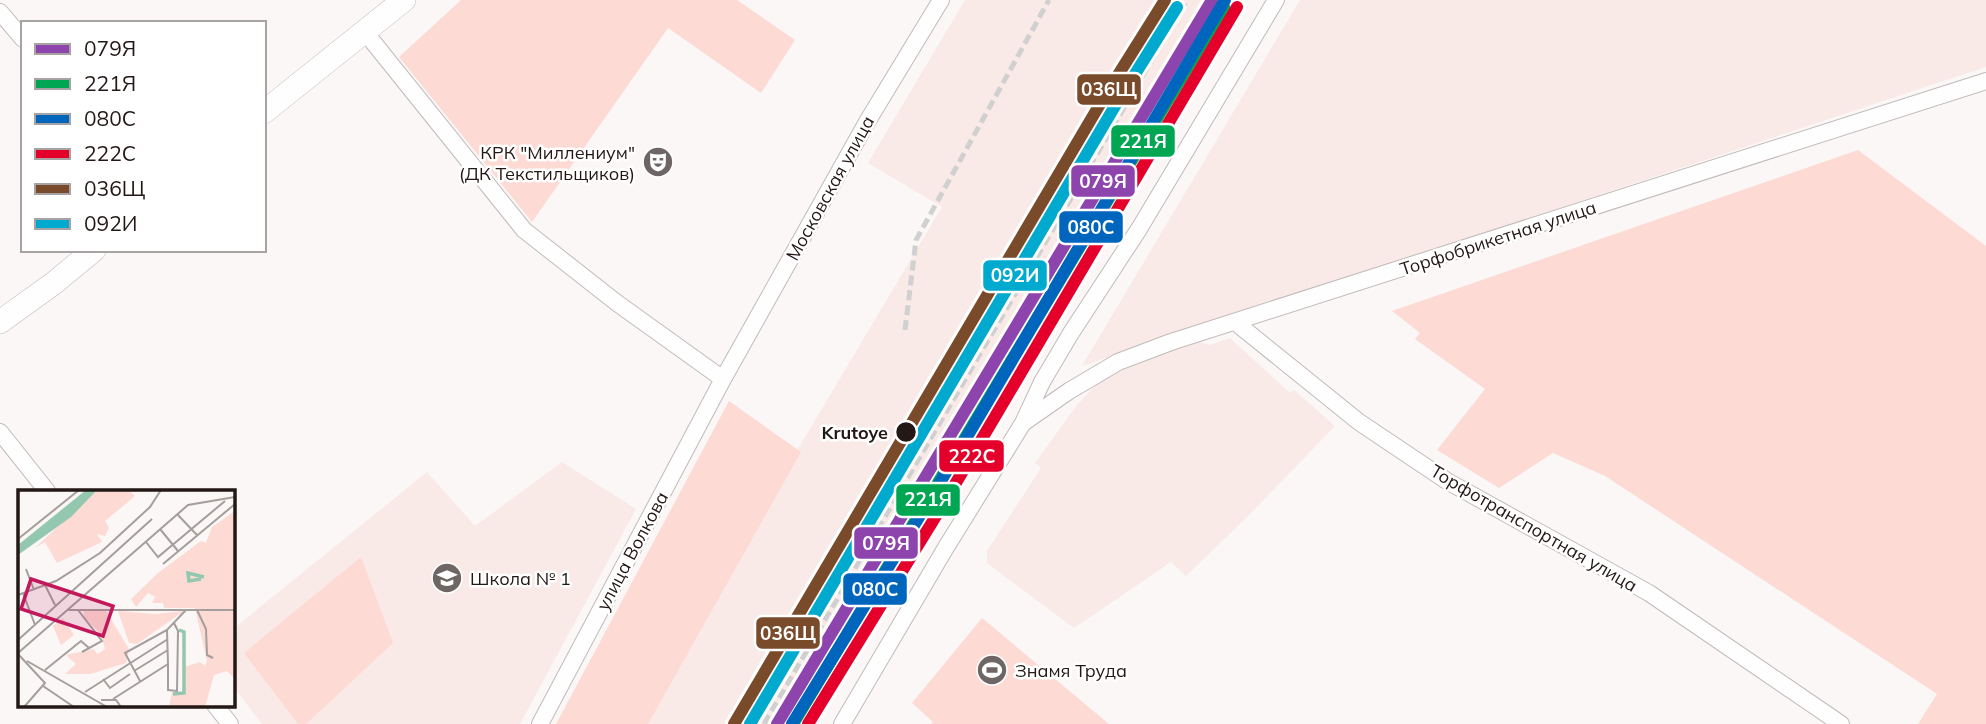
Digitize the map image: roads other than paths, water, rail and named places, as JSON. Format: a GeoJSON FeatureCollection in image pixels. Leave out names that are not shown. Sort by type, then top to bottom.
{"type":"FeatureCollection","features":[{"type":"Feature","properties":{"kind":"street"},"geometry":{"type":"LineString","coordinates":[[266,110],[404,0]]}},
{"type":"Feature","properties":{"kind":"street","name":"Московская улица"},"geometry":{"type":"LineString","coordinates":[[723,379],[866,122],[941,0]]}},
{"type":"Feature","properties":{"kind":"street","name":"Торфобрикетная улица"},"geometry":{"type":"LineString","coordinates":[[842,724],[1023,423],[1071,333],[1139,229],[1276,0]]}},
{"type":"Feature","properties":{"kind":"street"},"geometry":{"type":"LineString","coordinates":[[0,12],[21,36]]}},
{"type":"Feature","properties":{"kind":"street"},"geometry":{"type":"LineString","coordinates":[[365,32],[524,230],[617,303],[723,379]]}},
{"type":"Feature","properties":{"kind":"street","name":"Торфобрикетная улица"},"geometry":{"type":"LineString","coordinates":[[1023,423],[1118,362],[1171,342],[1986,81]]}},
{"type":"Feature","properties":{"kind":"street"},"geometry":{"type":"LineString","coordinates":[[0,321],[54,283],[92,252]]}},
{"type":"Feature","properties":{"kind":"street","name":"Торфотранспортная улица"},"geometry":{"type":"LineString","coordinates":[[1235,322],[1359,422],[1447,481],[1649,593],[1841,724]]}},
{"type":"Feature","properties":{"kind":"street","name":"улица Волкова"},"geometry":{"type":"LineString","coordinates":[[540,724],[723,379]]}},
{"type":"Feature","properties":{"kind":"street"},"geometry":{"type":"LineString","coordinates":[[0,432],[46,490]]}},
{"type":"Feature","properties":{"kind":"street"},"geometry":{"type":"LineString","coordinates":[[216,706],[230,724]]}},
{"type":"Feature","properties":{"kind":"railway"},"geometry":{"type":"LineString","coordinates":[[905,330],[916,240],[1049,0]]}},
{"type":"Feature","properties":{"kind":"railway"},"geometry":{"type":"LineString","coordinates":[[764,724],[1187,0]]}},
{"type":"Feature","properties":{"kind":"place","name":"КРК \"Миллениум\" (ДК Текстильщиков)"},"geometry":{"type":"Point","coordinates":[658,162]}},
{"type":"Feature","properties":{"kind":"place","name":"Krutoye"},"geometry":{"type":"Point","coordinates":[906,432]}},
{"type":"Feature","properties":{"kind":"place","name":"Школа № 1"},"geometry":{"type":"Point","coordinates":[447,578]}},
{"type":"Feature","properties":{"kind":"place","name":"Знамя Труда"},"geometry":{"type":"Point","coordinates":[992,670]}}]}
